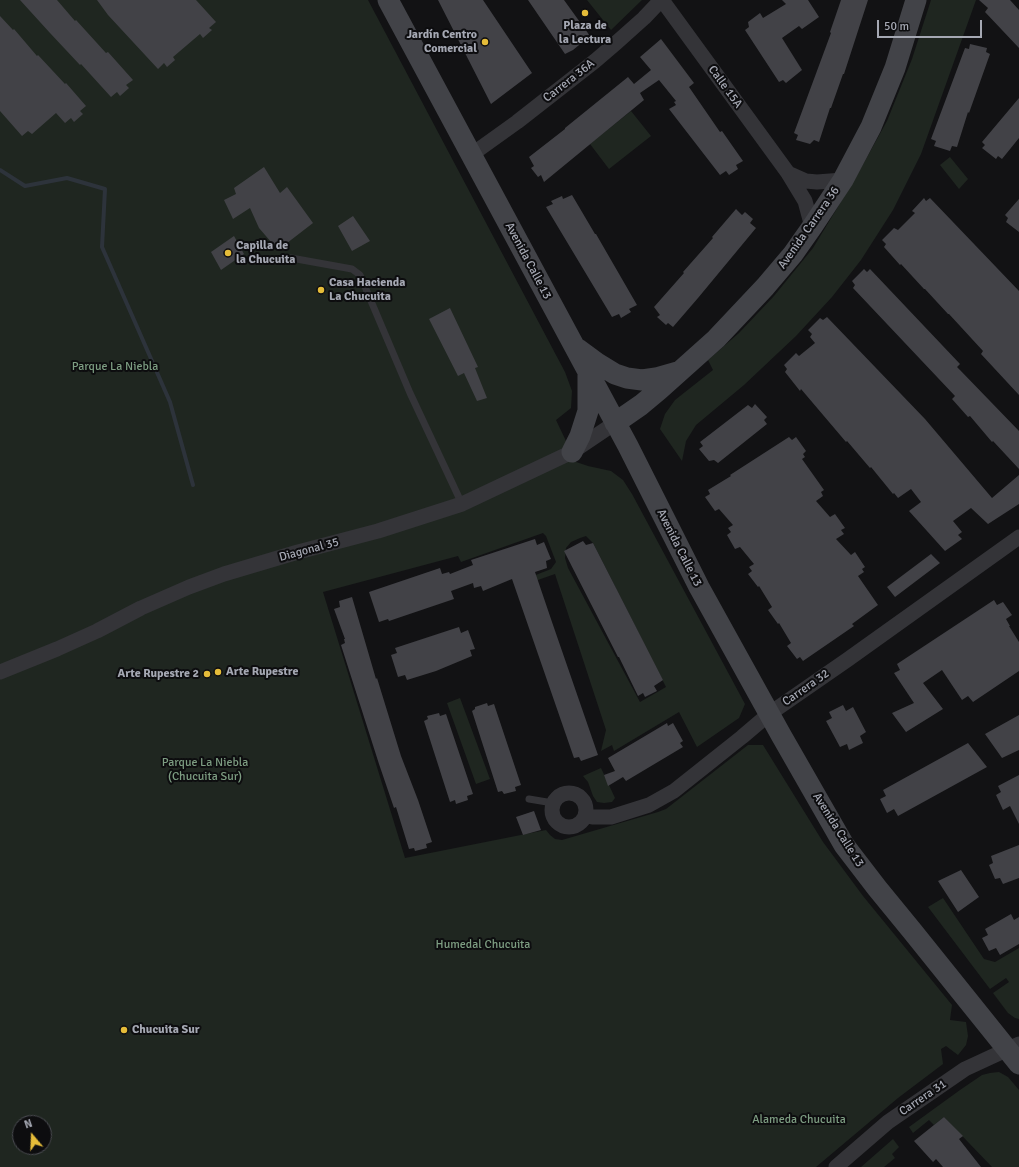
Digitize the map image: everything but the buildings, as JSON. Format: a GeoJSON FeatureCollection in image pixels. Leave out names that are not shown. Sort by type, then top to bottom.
{"type":"FeatureCollection","features":[{"type":"Feature","properties":{"kind":"main road","name":"Avenida Calle 13"},"geometry":{"type":"LineString","coordinates":[[388,0],[634,458],[698,587],[844,845],[962,993],[1015,1053]]}},
{"type":"Feature","properties":{"kind":"main road","name":"Avenida Carrera 36"},"geometry":{"type":"LineString","coordinates":[[615,423],[682,371],[716,339],[765,287],[793,254],[843,180],[871,127],[898,60],[916,0]]}},
{"type":"Feature","properties":{"kind":"main road"},"geometry":{"type":"LineString","coordinates":[[573,345],[615,374],[627,378],[642,380],[682,371]]}},
{"type":"Feature","properties":{"kind":"main road"},"geometry":{"type":"LineString","coordinates":[[572,452],[580,436],[588,410],[588,372]]}},
{"type":"Feature","properties":{"kind":"street","name":"Carrera 36A"},"geometry":{"type":"LineString","coordinates":[[471,155],[511,127],[595,61],[662,0]]}},
{"type":"Feature","properties":{"kind":"street","name":"Calle 15A"},"geometry":{"type":"LineString","coordinates":[[662,0],[788,173],[805,201],[812,227]]}},
{"type":"Feature","properties":{"kind":"street"},"geometry":{"type":"LineString","coordinates":[[788,173],[806,181],[817,182],[843,180]]}},
{"type":"Feature","properties":{"kind":"street","name":"Diagonal 35"},"geometry":{"type":"LineString","coordinates":[[0,672],[83,637],[141,608],[182,590],[224,574],[298,552],[378,531],[462,504],[572,452],[615,423]]}},
{"type":"Feature","properties":{"kind":"street","name":"Carrera 32"},"geometry":{"type":"LineString","coordinates":[[586,815],[592,817],[611,817],[648,805],[674,791],[769,714],[1019,537]]}},
{"type":"Feature","properties":{"kind":"street"},"geometry":{"type":"LineString","coordinates":[[566,793],[578,794],[585,803],[587,809],[586,815],[579,824],[569,827],[563,826],[554,819],[552,814],[553,803],[556,798],[566,793]]}},
{"type":"Feature","properties":{"kind":"street","name":"Carrera 31"},"geometry":{"type":"LineString","coordinates":[[836,1167],[888,1122],[965,1069],[1015,1053]]}},
{"type":"Feature","properties":{"kind":"lane"},"geometry":{"type":"LineString","coordinates":[[291,258],[352,269],[360,275],[410,393],[462,504]]}},
{"type":"Feature","properties":{"kind":"lane"},"geometry":{"type":"LineString","coordinates":[[529,799],[553,803]]}},
{"type":"Feature","properties":{"kind":"green space"},"geometry":{"type":"Polygon","coordinates":[[[0,0],[368,0],[565,372],[572,391],[571,408],[556,420],[576,462],[611,471],[623,480],[632,494],[745,704],[739,718],[697,747],[679,712],[614,751],[612,745],[601,751],[606,730],[555,574],[515,588],[523,580],[551,569],[556,562],[546,536],[543,533],[461,562],[458,556],[323,592],[405,858],[546,830],[555,839],[562,840],[658,812],[666,809],[748,745],[763,745],[823,842],[863,896],[952,1005],[950,1020],[966,1022],[968,1036],[966,1045],[958,1055],[946,1046],[941,1049],[943,1064],[898,1098],[816,1167],[0,1167],[0,0]],[[586,536],[571,542],[566,548],[565,558],[568,568],[640,702],[666,687],[593,543],[586,536]]]}},
{"type":"Feature","properties":{"kind":"green space"},"geometry":{"type":"Polygon","coordinates":[[[587,0],[642,0],[611,30],[587,0]]]}},
{"type":"Feature","properties":{"kind":"green space"},"geometry":{"type":"Polygon","coordinates":[[[931,0],[976,0],[921,154],[893,210],[861,260],[832,297],[796,336],[744,385],[696,425],[686,441],[682,461],[660,429],[665,414],[675,400],[713,370],[708,360],[739,333],[774,296],[813,248],[856,177],[887,121],[912,59],[931,0]]]}},
{"type":"Feature","properties":{"kind":"green space"},"geometry":{"type":"Polygon","coordinates":[[[631,111],[651,136],[609,169],[590,144],[631,111]]]}},
{"type":"Feature","properties":{"kind":"green space"},"geometry":{"type":"Polygon","coordinates":[[[950,157],[968,179],[959,189],[940,165],[950,157]]]}},
{"type":"Feature","properties":{"kind":"green space"},"geometry":{"type":"Polygon","coordinates":[[[460,698],[490,779],[476,784],[447,703],[460,698]]]}},
{"type":"Feature","properties":{"kind":"green space"},"geometry":{"type":"Polygon","coordinates":[[[601,768],[615,798],[612,802],[597,802],[588,782],[583,776],[601,768]]]}},
{"type":"Feature","properties":{"kind":"green space"},"geometry":{"type":"Polygon","coordinates":[[[943,898],[984,959],[995,962],[1019,948],[1019,1019],[1008,1013],[993,993],[1009,982],[1006,978],[990,989],[928,907],[943,898]]]}},
{"type":"Feature","properties":{"kind":"green space"},"geometry":{"type":"Polygon","coordinates":[[[999,1072],[1008,1077],[1019,1090],[1019,1167],[992,1167],[944,1117],[934,1125],[929,1120],[913,1133],[909,1127],[982,1075],[999,1072]]]}},
{"type":"Feature","properties":{"kind":"green space"},"geometry":{"type":"Polygon","coordinates":[[[893,1139],[899,1147],[892,1154],[895,1158],[884,1167],[861,1167],[893,1139]]]}},
{"type":"Feature","properties":{"kind":"waterway"},"geometry":{"type":"LineString","coordinates":[[0,170],[25,186],[67,178],[105,189],[102,247],[170,402],[193,485]]}},
{"type":"Feature","properties":{"kind":"place","name":"Plaza de la Lectura"},"geometry":{"type":"Point","coordinates":[585,13]}},
{"type":"Feature","properties":{"kind":"place","name":"Jardín Centro Comercial"},"geometry":{"type":"Point","coordinates":[485,42]}},
{"type":"Feature","properties":{"kind":"place","name":"Capilla de la Chucuita"},"geometry":{"type":"Point","coordinates":[228,253]}},
{"type":"Feature","properties":{"kind":"place","name":"Casa Hacienda La Chucuita"},"geometry":{"type":"Point","coordinates":[321,290]}},
{"type":"Feature","properties":{"kind":"place","name":"Arte Rupestre"},"geometry":{"type":"Point","coordinates":[218,672]}},
{"type":"Feature","properties":{"kind":"place","name":"Arte Rupestre 2"},"geometry":{"type":"Point","coordinates":[207,674]}},
{"type":"Feature","properties":{"kind":"place","name":"Chucuita Sur"},"geometry":{"type":"Point","coordinates":[124,1030]}},
{"type":"Feature","properties":{"kind":"park label","name":"Parque La Niebla"},"geometry":{"type":"Point","coordinates":[115,367]}},
{"type":"Feature","properties":{"kind":"park label","name":"Parque La Niebla (Chucuita Sur)"},"geometry":{"type":"Point","coordinates":[205,770]}},
{"type":"Feature","properties":{"kind":"park label","name":"Humedal Chucuita"},"geometry":{"type":"Point","coordinates":[483,945]}},
{"type":"Feature","properties":{"kind":"park label","name":"Alameda Chucuita"},"geometry":{"type":"Point","coordinates":[799,1120]}}]}
